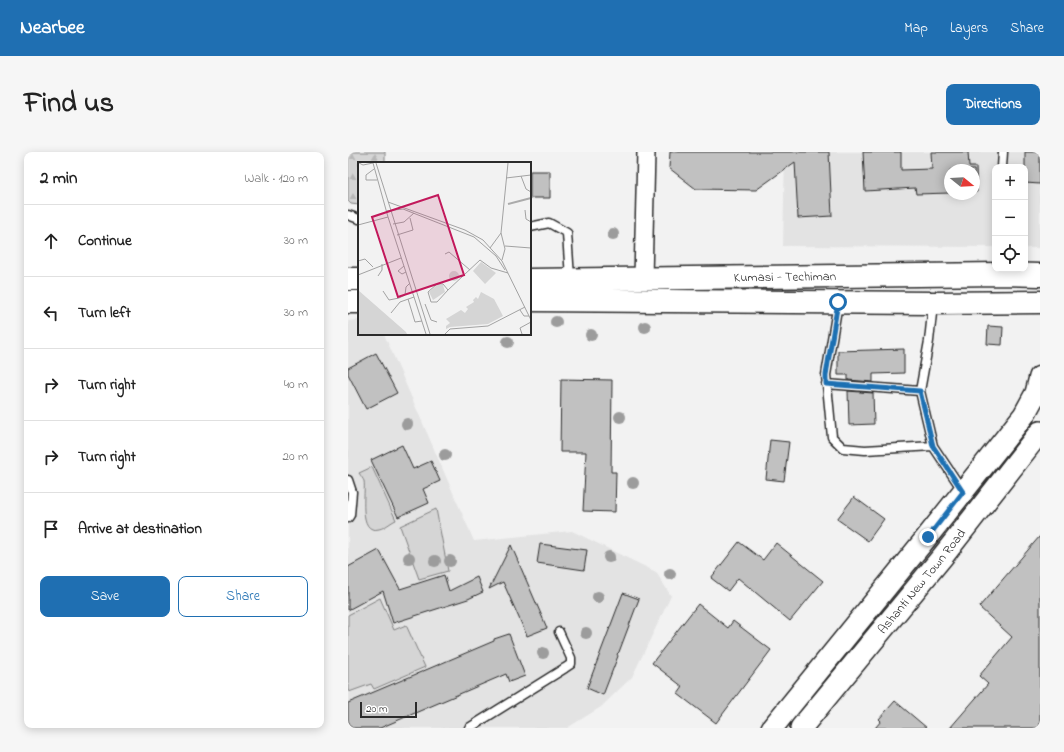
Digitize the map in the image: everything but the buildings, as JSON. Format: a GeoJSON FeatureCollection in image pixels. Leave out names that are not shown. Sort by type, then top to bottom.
{"type":"FeatureCollection","features":[{"type":"Feature","properties":{"kind":"main road","name":"Kumasi - Techiman"},"geometry":{"type":"LineString","coordinates":[[531,280],[999,272],[1040,275]]}},
{"type":"Feature","properties":{"kind":"main road","name":"Kumasi - Techiman"},"geometry":{"type":"LineString","coordinates":[[531,300],[933,303],[1040,302]]}},
{"type":"Feature","properties":{"kind":"street"},"geometry":{"type":"LineString","coordinates":[[643,278],[646,152]]}},
{"type":"Feature","properties":{"kind":"street","name":"Ashanti New Town Road"},"geometry":{"type":"LineString","coordinates":[[772,728],[928,537],[1024,415],[1036,393],[1040,377]]}},
{"type":"Feature","properties":{"kind":"street","name":"Ashanti New Town Road"},"geometry":{"type":"LineString","coordinates":[[801,728],[943,556],[1040,432]]}},
{"type":"Feature","properties":{"kind":"lane"},"geometry":{"type":"LineString","coordinates":[[1002,164],[1003,152]]}},
{"type":"Feature","properties":{"kind":"lane"},"geometry":{"type":"LineString","coordinates":[[348,215],[358,219]]}},
{"type":"Feature","properties":{"kind":"lane"},"geometry":{"type":"LineString","coordinates":[[531,227],[549,223],[566,233],[571,280]]}},
{"type":"Feature","properties":{"kind":"lane"},"geometry":{"type":"LineString","coordinates":[[838,302],[826,375],[832,437],[842,448],[865,450],[933,446]]}},
{"type":"Feature","properties":{"kind":"lane"},"geometry":{"type":"LineString","coordinates":[[933,303],[929,341],[920,391],[933,446],[963,492]]}},
{"type":"Feature","properties":{"kind":"lane"},"geometry":{"type":"LineString","coordinates":[[826,384],[920,391]]}},
{"type":"Feature","properties":{"kind":"lane"},"geometry":{"type":"LineString","coordinates":[[348,480],[352,492],[350,515],[348,518]]}},
{"type":"Feature","properties":{"kind":"lane"},"geometry":{"type":"LineString","coordinates":[[469,728],[566,668],[570,664],[572,658],[559,632]]}},
{"type":"Feature","properties":{"kind":"shaded area"},"geometry":{"type":"Polygon","coordinates":[[[785,152],[1040,152],[1040,248],[1028,248],[1028,164],[992,164],[992,247],[783,246],[785,152]]]}},
{"type":"Feature","properties":{"kind":"shaded area"},"geometry":{"type":"Polygon","coordinates":[[[358,320],[358,335],[384,335],[474,541],[572,531],[656,572],[671,596],[632,677],[601,707],[567,728],[348,728],[348,321],[358,320]]]}},
{"type":"Feature","properties":{"kind":"green space"},"geometry":{"type":"Polygon","coordinates":[[[348,152],[385,152],[385,162],[358,162],[358,205],[351,204],[348,201],[348,152]]]}},
{"type":"Feature","properties":{"kind":"green space"},"geometry":{"type":"Polygon","coordinates":[[[372,467],[396,520],[379,529],[372,529],[365,519],[364,481],[359,473],[372,467]]]}},
{"type":"Feature","properties":{"kind":"green space"},"geometry":{"type":"Polygon","coordinates":[[[436,509],[448,571],[419,579],[400,526],[436,509]]]}},
{"type":"Feature","properties":{"kind":"green space"},"geometry":{"type":"Polygon","coordinates":[[[380,598],[394,630],[406,625],[425,667],[374,689],[371,684],[349,692],[348,615],[380,598]]]}},
{"type":"Feature","properties":{"kind":"route"},"geometry":{"type":"LineString","coordinates":[[838,302],[826,375],[826,384],[920,391],[933,446],[963,492],[928,537]]}}]}
